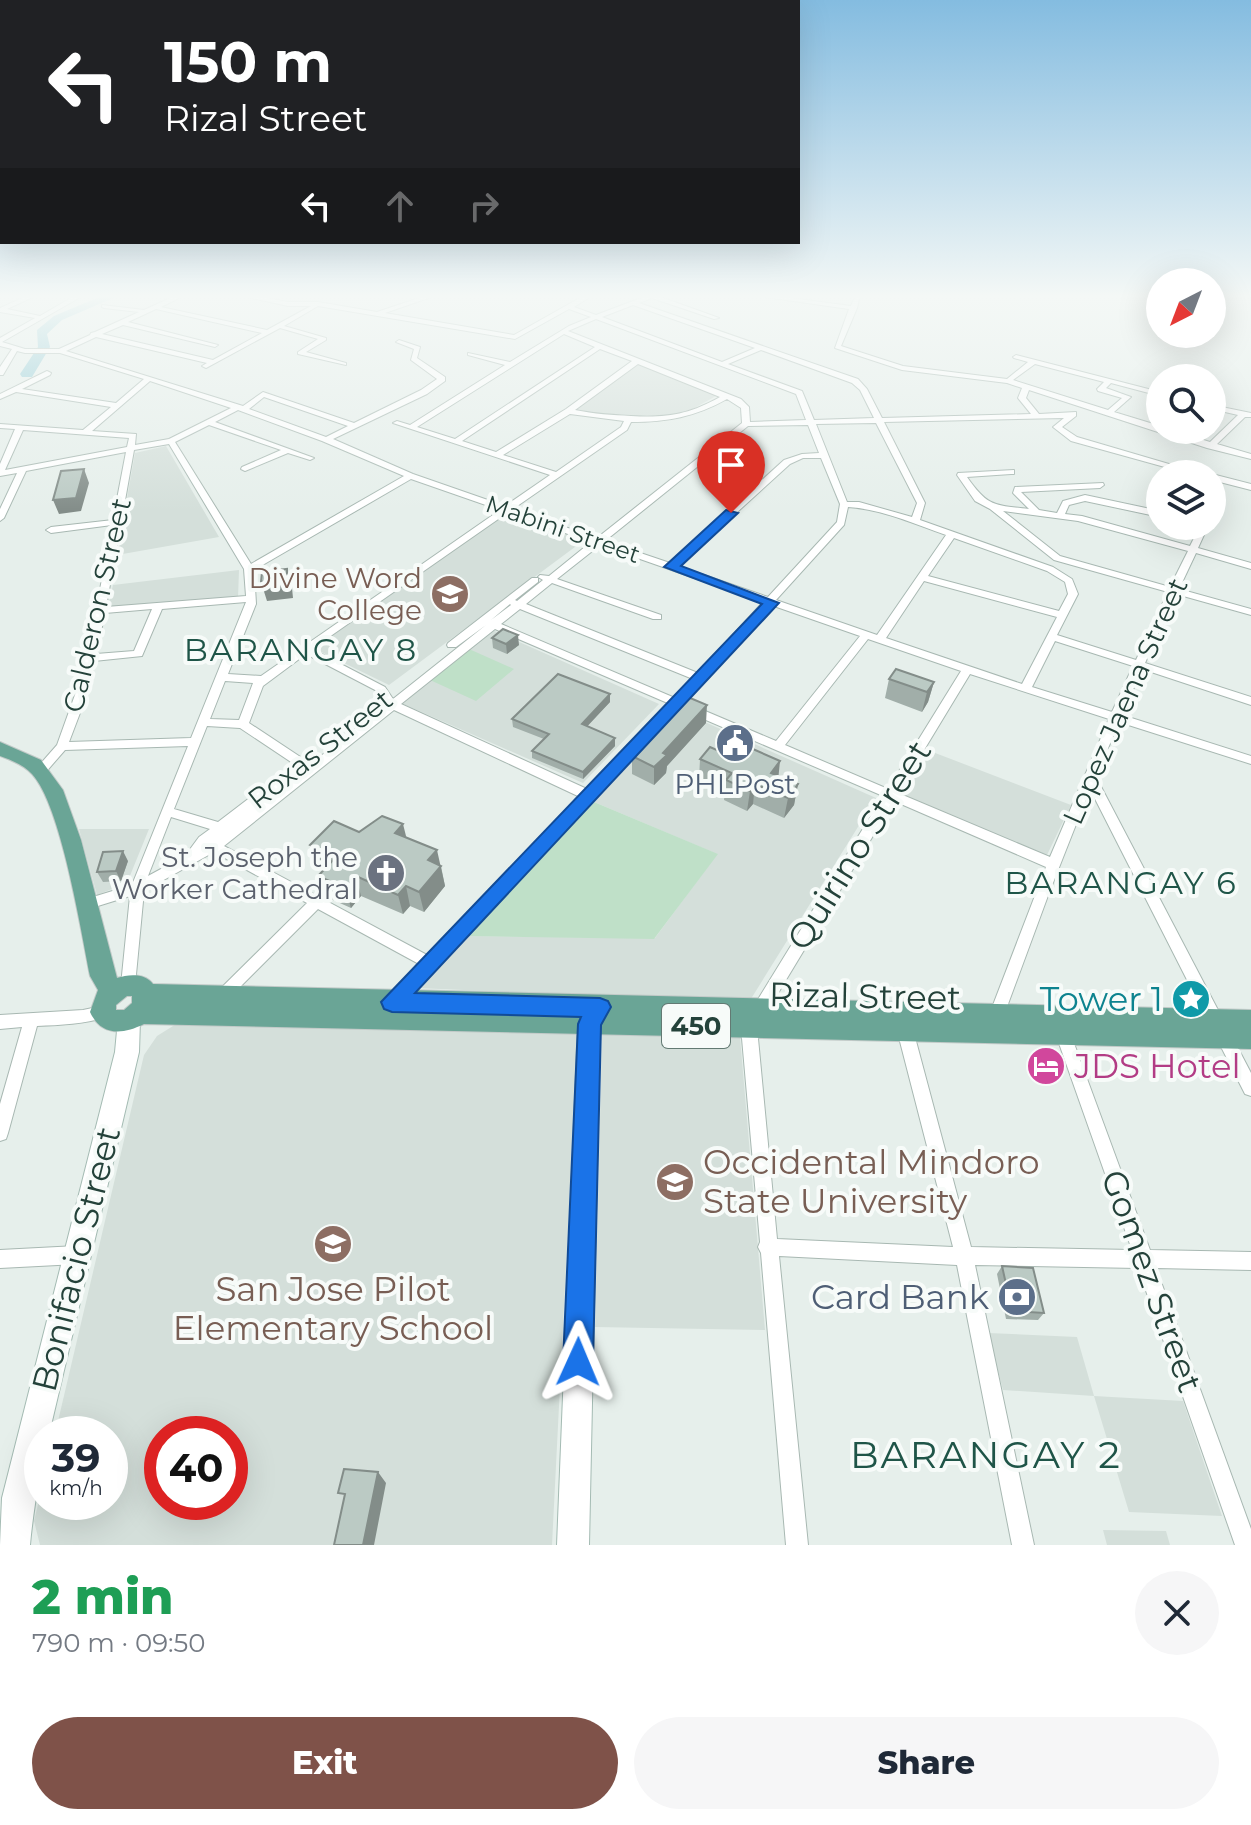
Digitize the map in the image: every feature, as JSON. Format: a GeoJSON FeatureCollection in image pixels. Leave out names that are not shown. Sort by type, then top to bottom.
{"type":"FeatureCollection","features":[{"type":"Feature","properties":{"kind":"main road"},"geometry":{"type":"LineString","coordinates":[[0,749],[41,770],[72,850],[102,976],[126,1003]]}},
{"type":"Feature","properties":{"kind":"main road","name":"Rizal Street"},"geometry":{"type":"LineString","coordinates":[[126,1003],[221,998],[384,1011]]}},
{"type":"Feature","properties":{"kind":"main road","name":"Rizal Street"},"geometry":{"type":"LineString","coordinates":[[126,1003],[1060,1025],[1232,1032],[1251,1021]]}},
{"type":"Feature","properties":{"kind":"street","name":"Mabini Street"},"geometry":{"type":"LineString","coordinates":[[111,367],[358,449],[410,476],[504,509],[599,537],[771,603],[1025,689],[1251,760]]}},
{"type":"Feature","properties":{"kind":"street"},"geometry":{"type":"LineString","coordinates":[[327,439],[424,392],[442,379],[425,367]]}},
{"type":"Feature","properties":{"kind":"street"},"geometry":{"type":"LineString","coordinates":[[412,427],[509,367]]}},
{"type":"Feature","properties":{"kind":"street"},"geometry":{"type":"LineString","coordinates":[[456,442],[568,367]]}},
{"type":"Feature","properties":{"kind":"street"},"geometry":{"type":"LineString","coordinates":[[497,455],[569,411],[629,367]]}},
{"type":"Feature","properties":{"kind":"street"},"geometry":{"type":"LineString","coordinates":[[653,367],[744,405],[746,424],[879,423],[1072,415]]}},
{"type":"Feature","properties":{"kind":"street"},"geometry":{"type":"LineString","coordinates":[[384,1011],[676,705],[841,523],[844,504],[799,393],[735,367]]}},
{"type":"Feature","properties":{"kind":"street"},"geometry":{"type":"LineString","coordinates":[[815,367],[855,381],[863,389],[921,503],[915,521]]}},
{"type":"Feature","properties":{"kind":"street"},"geometry":{"type":"LineString","coordinates":[[899,367],[1008,381],[1146,424]]}},
{"type":"Feature","properties":{"kind":"street"},"geometry":{"type":"LineString","coordinates":[[1008,381],[1026,367]]}},
{"type":"Feature","properties":{"kind":"street"},"geometry":{"type":"LineString","coordinates":[[1053,367],[1146,390]]}},
{"type":"Feature","properties":{"kind":"street"},"geometry":{"type":"LineString","coordinates":[[0,397],[47,373]]}},
{"type":"Feature","properties":{"kind":"street"},"geometry":{"type":"LineString","coordinates":[[0,426],[85,432],[149,379]]}},
{"type":"Feature","properties":{"kind":"street"},"geometry":{"type":"LineString","coordinates":[[1109,381],[1101,389],[1127,397],[1110,412]]}},
{"type":"Feature","properties":{"kind":"street"},"geometry":{"type":"LineString","coordinates":[[1026,387],[1022,398],[1037,416]]}},
{"type":"Feature","properties":{"kind":"street"},"geometry":{"type":"LineString","coordinates":[[17,390],[116,405]]}},
{"type":"Feature","properties":{"kind":"street"},"geometry":{"type":"LineString","coordinates":[[20,428],[0,473],[171,441],[241,408],[263,394],[352,425]]}},
{"type":"Feature","properties":{"kind":"street"},"geometry":{"type":"LineString","coordinates":[[569,411],[629,418],[692,414],[727,396]]}},
{"type":"Feature","properties":{"kind":"street"},"geometry":{"type":"LineString","coordinates":[[1085,404],[1057,427],[1074,439],[1149,460]]}},
{"type":"Feature","properties":{"kind":"street"},"geometry":{"type":"LineString","coordinates":[[1226,410],[1247,415]]}},
{"type":"Feature","properties":{"kind":"street"},"geometry":{"type":"LineString","coordinates":[[1210,446],[1247,415]]}},
{"type":"Feature","properties":{"kind":"street"},"geometry":{"type":"LineString","coordinates":[[243,724],[256,688],[263,680],[624,428],[629,418]]}},
{"type":"Feature","properties":{"kind":"street"},"geometry":{"type":"LineString","coordinates":[[211,423],[310,458]]}},
{"type":"Feature","properties":{"kind":"street"},"geometry":{"type":"LineString","coordinates":[[397,423],[555,474]]}},
{"type":"Feature","properties":{"kind":"street","name":"Roxas Street"},"geometry":{"type":"LineString","coordinates":[[85,905],[138,888],[183,866],[487,622],[746,424]]}},
{"type":"Feature","properties":{"kind":"street","name":"Calderon Street"},"geometry":{"type":"LineString","coordinates":[[41,770],[62,746],[90,658],[133,436],[85,432]]}},
{"type":"Feature","properties":{"kind":"street"},"geometry":{"type":"LineString","coordinates":[[0,1022],[31,1021],[126,1003],[138,888],[251,599],[249,569],[171,441]]}},
{"type":"Feature","properties":{"kind":"street"},"geometry":{"type":"LineString","coordinates":[[1204,444],[1251,457]]}},
{"type":"Feature","properties":{"kind":"street"},"geometry":{"type":"LineString","coordinates":[[245,469],[288,450]]}},
{"type":"Feature","properties":{"kind":"street"},"geometry":{"type":"LineString","coordinates":[[671,567],[787,462],[802,456],[825,455]]}},
{"type":"Feature","properties":{"kind":"street"},"geometry":{"type":"LineString","coordinates":[[0,518],[22,471]]}},
{"type":"Feature","properties":{"kind":"street"},"geometry":{"type":"LineString","coordinates":[[1011,472],[961,475],[978,499],[993,507],[1057,558],[1251,612]]}},
{"type":"Feature","properties":{"kind":"street"},"geometry":{"type":"LineString","coordinates":[[249,569],[410,476]]}},
{"type":"Feature","properties":{"kind":"street"},"geometry":{"type":"LineString","coordinates":[[1226,481],[1251,487]]}},
{"type":"Feature","properties":{"kind":"street"},"geometry":{"type":"LineString","coordinates":[[1035,510],[1017,493],[1018,489],[1100,485]]}},
{"type":"Feature","properties":{"kind":"street"},"geometry":{"type":"LineString","coordinates":[[1060,515],[1066,503],[1085,498],[1146,511]]}},
{"type":"Feature","properties":{"kind":"street"},"geometry":{"type":"LineString","coordinates":[[844,504],[859,505],[915,521],[1050,569],[1069,581],[1073,594],[1025,689]]}},
{"type":"Feature","properties":{"kind":"street"},"geometry":{"type":"LineString","coordinates":[[993,507],[1060,515],[1251,566]]}},
{"type":"Feature","properties":{"kind":"street"},"geometry":{"type":"LineString","coordinates":[[51,530],[117,522]]}},
{"type":"Feature","properties":{"kind":"street"},"geometry":{"type":"LineString","coordinates":[[879,640],[951,535]]}},
{"type":"Feature","properties":{"kind":"street","name":"Lopez Jaena Street"},"geometry":{"type":"LineString","coordinates":[[994,1024],[1053,864],[1139,665],[1198,540]]}},
{"type":"Feature","properties":{"kind":"street"},"geometry":{"type":"LineString","coordinates":[[1050,569],[1057,558]]}},
{"type":"Feature","properties":{"kind":"street"},"geometry":{"type":"LineString","coordinates":[[921,577],[1062,615]]}},
{"type":"Feature","properties":{"kind":"street"},"geometry":{"type":"LineString","coordinates":[[545,578],[657,617]]}},
{"type":"Feature","properties":{"kind":"street"},"geometry":{"type":"LineString","coordinates":[[101,610],[251,599]]}},
{"type":"Feature","properties":{"kind":"street"},"geometry":{"type":"LineString","coordinates":[[512,603],[701,678]]}},
{"type":"Feature","properties":{"kind":"street"},"geometry":{"type":"LineString","coordinates":[[90,658],[138,654],[158,606]]}},
{"type":"Feature","properties":{"kind":"street"},"geometry":{"type":"LineString","coordinates":[[487,622],[1053,864]]}},
{"type":"Feature","properties":{"kind":"street"},"geometry":{"type":"LineString","coordinates":[[777,747],[866,635]]}},
{"type":"Feature","properties":{"kind":"street"},"geometry":{"type":"LineString","coordinates":[[1053,637],[1251,701]]}},
{"type":"Feature","properties":{"kind":"street"},"geometry":{"type":"LineString","coordinates":[[305,649],[381,689],[389,701],[588,795]]}},
{"type":"Feature","properties":{"kind":"street","name":"Quirino Street"},"geometry":{"type":"LineString","coordinates":[[753,1019],[967,670]]}},
{"type":"Feature","properties":{"kind":"street"},"geometry":{"type":"LineString","coordinates":[[221,677],[263,680]]}},
{"type":"Feature","properties":{"kind":"street"},"geometry":{"type":"LineString","coordinates":[[204,722],[243,724],[306,766]]}},
{"type":"Feature","properties":{"kind":"street"},"geometry":{"type":"LineString","coordinates":[[62,746],[196,742]]}},
{"type":"Feature","properties":{"kind":"street"},"geometry":{"type":"LineString","coordinates":[[1091,779],[1232,1032],[1251,1089]]}},
{"type":"Feature","properties":{"kind":"street"},"geometry":{"type":"LineString","coordinates":[[169,812],[227,829]]}},
{"type":"Feature","properties":{"kind":"street"},"geometry":{"type":"LineString","coordinates":[[210,843],[429,963]]}},
{"type":"Feature","properties":{"kind":"street"},"geometry":{"type":"LineString","coordinates":[[221,998],[316,902]]}},
{"type":"Feature","properties":{"kind":"street","name":"Bonifacio Street"},"geometry":{"type":"LineString","coordinates":[[14,1545],[18,1498],[127,1052],[126,1003]]}},
{"type":"Feature","properties":{"kind":"street"},"geometry":{"type":"LineString","coordinates":[[573,1545],[594,1016]]}},
{"type":"Feature","properties":{"kind":"street"},"geometry":{"type":"LineString","coordinates":[[753,1019],[767,1247],[797,1545]]}},
{"type":"Feature","properties":{"kind":"street"},"geometry":{"type":"LineString","coordinates":[[0,1133],[31,1021]]}},
{"type":"Feature","properties":{"kind":"street"},"geometry":{"type":"LineString","coordinates":[[904,1023],[964,1256],[1023,1545]]}},
{"type":"Feature","properties":{"kind":"street","name":"Gomez Street"},"geometry":{"type":"LineString","coordinates":[[1060,1025],[1246,1545]]}},
{"type":"Feature","properties":{"kind":"street"},"geometry":{"type":"LineString","coordinates":[[767,1247],[964,1256],[1251,1261]]}},
{"type":"Feature","properties":{"kind":"street"},"geometry":{"type":"LineString","coordinates":[[0,1259],[77,1255]]}},
{"type":"Feature","properties":{"kind":"shaded area"},"geometry":{"type":"Polygon","coordinates":[[[634,367],[646,367],[718,395],[687,412],[670,415],[603,415],[575,410],[634,367]]]}},
{"type":"Feature","properties":{"kind":"shaded area"},"geometry":{"type":"Polygon","coordinates":[[[166,446],[219,537],[117,555],[135,453],[166,446]]]}},
{"type":"Feature","properties":{"kind":"shaded area","name":"Divine Word College"},"geometry":{"type":"Polygon","coordinates":[[[506,513],[583,541],[389,685],[313,648],[506,513]]]}},
{"type":"Feature","properties":{"kind":"shaded area"},"geometry":{"type":"Polygon","coordinates":[[[239,570],[238,598],[108,607],[113,585],[239,570]]]}},
{"type":"Feature","properties":{"kind":"shaded area"},"geometry":{"type":"Polygon","coordinates":[[[488,628],[659,704],[583,783],[401,703],[488,628]]]}},
{"type":"Feature","properties":{"kind":"shaded area"},"geometry":{"type":"Polygon","coordinates":[[[680,711],[876,798],[749,1002],[417,988],[466,936],[655,938],[717,854],[594,802],[680,711]]]}},
{"type":"Feature","properties":{"kind":"shaded area"},"geometry":{"type":"Polygon","coordinates":[[[930,751],[1071,805],[1047,855],[902,795],[930,751]]]}},
{"type":"Feature","properties":{"kind":"shaded area"},"geometry":{"type":"Polygon","coordinates":[[[79,829],[149,829],[127,883],[97,895],[79,829]]]}},
{"type":"Feature","properties":{"kind":"shaded area","name":"San Jose Pilot Elementary School"},"geometry":{"type":"Polygon","coordinates":[[[181,1021],[578,1028],[552,1545],[40,1545],[34,1520],[128,1520],[128,1416],[59,1416],[144,1055],[157,1036],[181,1021]]]}},
{"type":"Feature","properties":{"kind":"shaded area","name":"Occidental Mindoro State University"},"geometry":{"type":"Polygon","coordinates":[[[602,1033],[740,1037],[765,1330],[595,1327],[602,1033]]]}},
{"type":"Feature","properties":{"kind":"shaded area"},"geometry":{"type":"Polygon","coordinates":[[[988,1333],[1077,1337],[1094,1396],[1003,1390],[988,1333]]]}},
{"type":"Feature","properties":{"kind":"shaded area"},"geometry":{"type":"Polygon","coordinates":[[[1094,1396],[1183,1401],[1222,1516],[1129,1512],[1094,1396]]]}},
{"type":"Feature","properties":{"kind":"shaded area"},"geometry":{"type":"Polygon","coordinates":[[[1103,1530],[1166,1531],[1170,1545],[1107,1545],[1103,1530]]]}},
{"type":"Feature","properties":{"kind":"green space"},"geometry":{"type":"Polygon","coordinates":[[[469,649],[514,669],[476,701],[430,680],[469,649]]]}},
{"type":"Feature","properties":{"kind":"green space"},"geometry":{"type":"Polygon","coordinates":[[[594,802],[718,854],[654,939],[466,936],[594,802]]]}},
{"type":"Feature","properties":{"kind":"building"},"geometry":{"type":"Polygon","coordinates":[[[84,469],[76,498],[53,500],[61,471],[84,469]]]}},
{"type":"Feature","properties":{"kind":"building"},"geometry":{"type":"Polygon","coordinates":[[[287,569],[287,578],[261,582],[262,572],[287,569]]]}},
{"type":"Feature","properties":{"kind":"building"},"geometry":{"type":"Polygon","coordinates":[[[503,629],[518,635],[506,644],[492,638],[503,629]]]}},
{"type":"Feature","properties":{"kind":"building"},"geometry":{"type":"Polygon","coordinates":[[[896,669],[934,682],[927,692],[889,679],[896,669]]]}},
{"type":"Feature","properties":{"kind":"building"},"geometry":{"type":"Polygon","coordinates":[[[558,674],[610,694],[582,724],[615,738],[583,772],[532,751],[549,734],[512,719],[558,674]]]}},
{"type":"Feature","properties":{"kind":"building"},"geometry":{"type":"Polygon","coordinates":[[[683,695],[707,705],[663,753],[667,755],[654,767],[632,756],[645,744],[640,741],[683,695]]]}},
{"type":"Feature","properties":{"kind":"building"},"geometry":{"type":"Polygon","coordinates":[[[746,746],[780,761],[771,773],[798,784],[788,798],[755,784],[750,791],[726,780],[732,773],[700,759],[710,747],[735,758],[746,746]]]}},
{"type":"Feature","properties":{"kind":"building","name":"St. Joseph the Worker Cathedral"},"geometry":{"type":"Polygon","coordinates":[[[382,816],[403,824],[395,833],[437,850],[428,860],[441,866],[419,892],[406,886],[398,895],[356,876],[345,888],[318,876],[336,857],[310,845],[334,821],[359,832],[382,816]]]}},
{"type":"Feature","properties":{"kind":"building"},"geometry":{"type":"Polygon","coordinates":[[[123,851],[116,871],[97,872],[103,852],[123,851]]]}},
{"type":"Feature","properties":{"kind":"building","name":"Card Bank"},"geometry":{"type":"Polygon","coordinates":[[[1002,1266],[1033,1268],[1044,1313],[1012,1311],[1002,1266]]]}},
{"type":"Feature","properties":{"kind":"building"},"geometry":{"type":"Polygon","coordinates":[[[344,1469],[378,1472],[363,1545],[334,1545],[345,1494],[338,1493],[344,1469]]]}},
{"type":"Feature","properties":{"kind":"waterway"},"geometry":{"type":"LineString","coordinates":[[27,374],[31,367]]}},
{"type":"Feature","properties":{"kind":"place","name":"Divine Word College"},"geometry":{"type":"Point","coordinates":[450,594]}},
{"type":"Feature","properties":{"kind":"place","name":"PHLPost"},"geometry":{"type":"Point","coordinates":[735,743]}},
{"type":"Feature","properties":{"kind":"place","name":"St. Joseph the Worker Cathedral"},"geometry":{"type":"Point","coordinates":[386,873]}},
{"type":"Feature","properties":{"kind":"place","name":"Tower 1"},"geometry":{"type":"Point","coordinates":[1191,999]}},
{"type":"Feature","properties":{"kind":"place","name":"JDS Hotel"},"geometry":{"type":"Point","coordinates":[1046,1066]}},
{"type":"Feature","properties":{"kind":"place","name":"Occidental Mindoro State University"},"geometry":{"type":"Point","coordinates":[675,1182]}},
{"type":"Feature","properties":{"kind":"place","name":"San Jose Pilot Elementary School"},"geometry":{"type":"Point","coordinates":[333,1244]}},
{"type":"Feature","properties":{"kind":"place","name":"Card Bank"},"geometry":{"type":"Point","coordinates":[1017,1297]}},
{"type":"Feature","properties":{"kind":"district","name":"BARANGAY 8"},"geometry":{"type":"Point","coordinates":[301,649]}},
{"type":"Feature","properties":{"kind":"district","name":"BARANGAY 6"},"geometry":{"type":"Point","coordinates":[1121,882]}},
{"type":"Feature","properties":{"kind":"district","name":"BARANGAY 2"},"geometry":{"type":"Point","coordinates":[986,1454]}},
{"type":"Feature","properties":{"kind":"route"},"geometry":{"type":"LineString","coordinates":[[578,1362],[589,1024],[600,1007],[392,1002],[771,603],[671,567],[731,513]]}}]}
